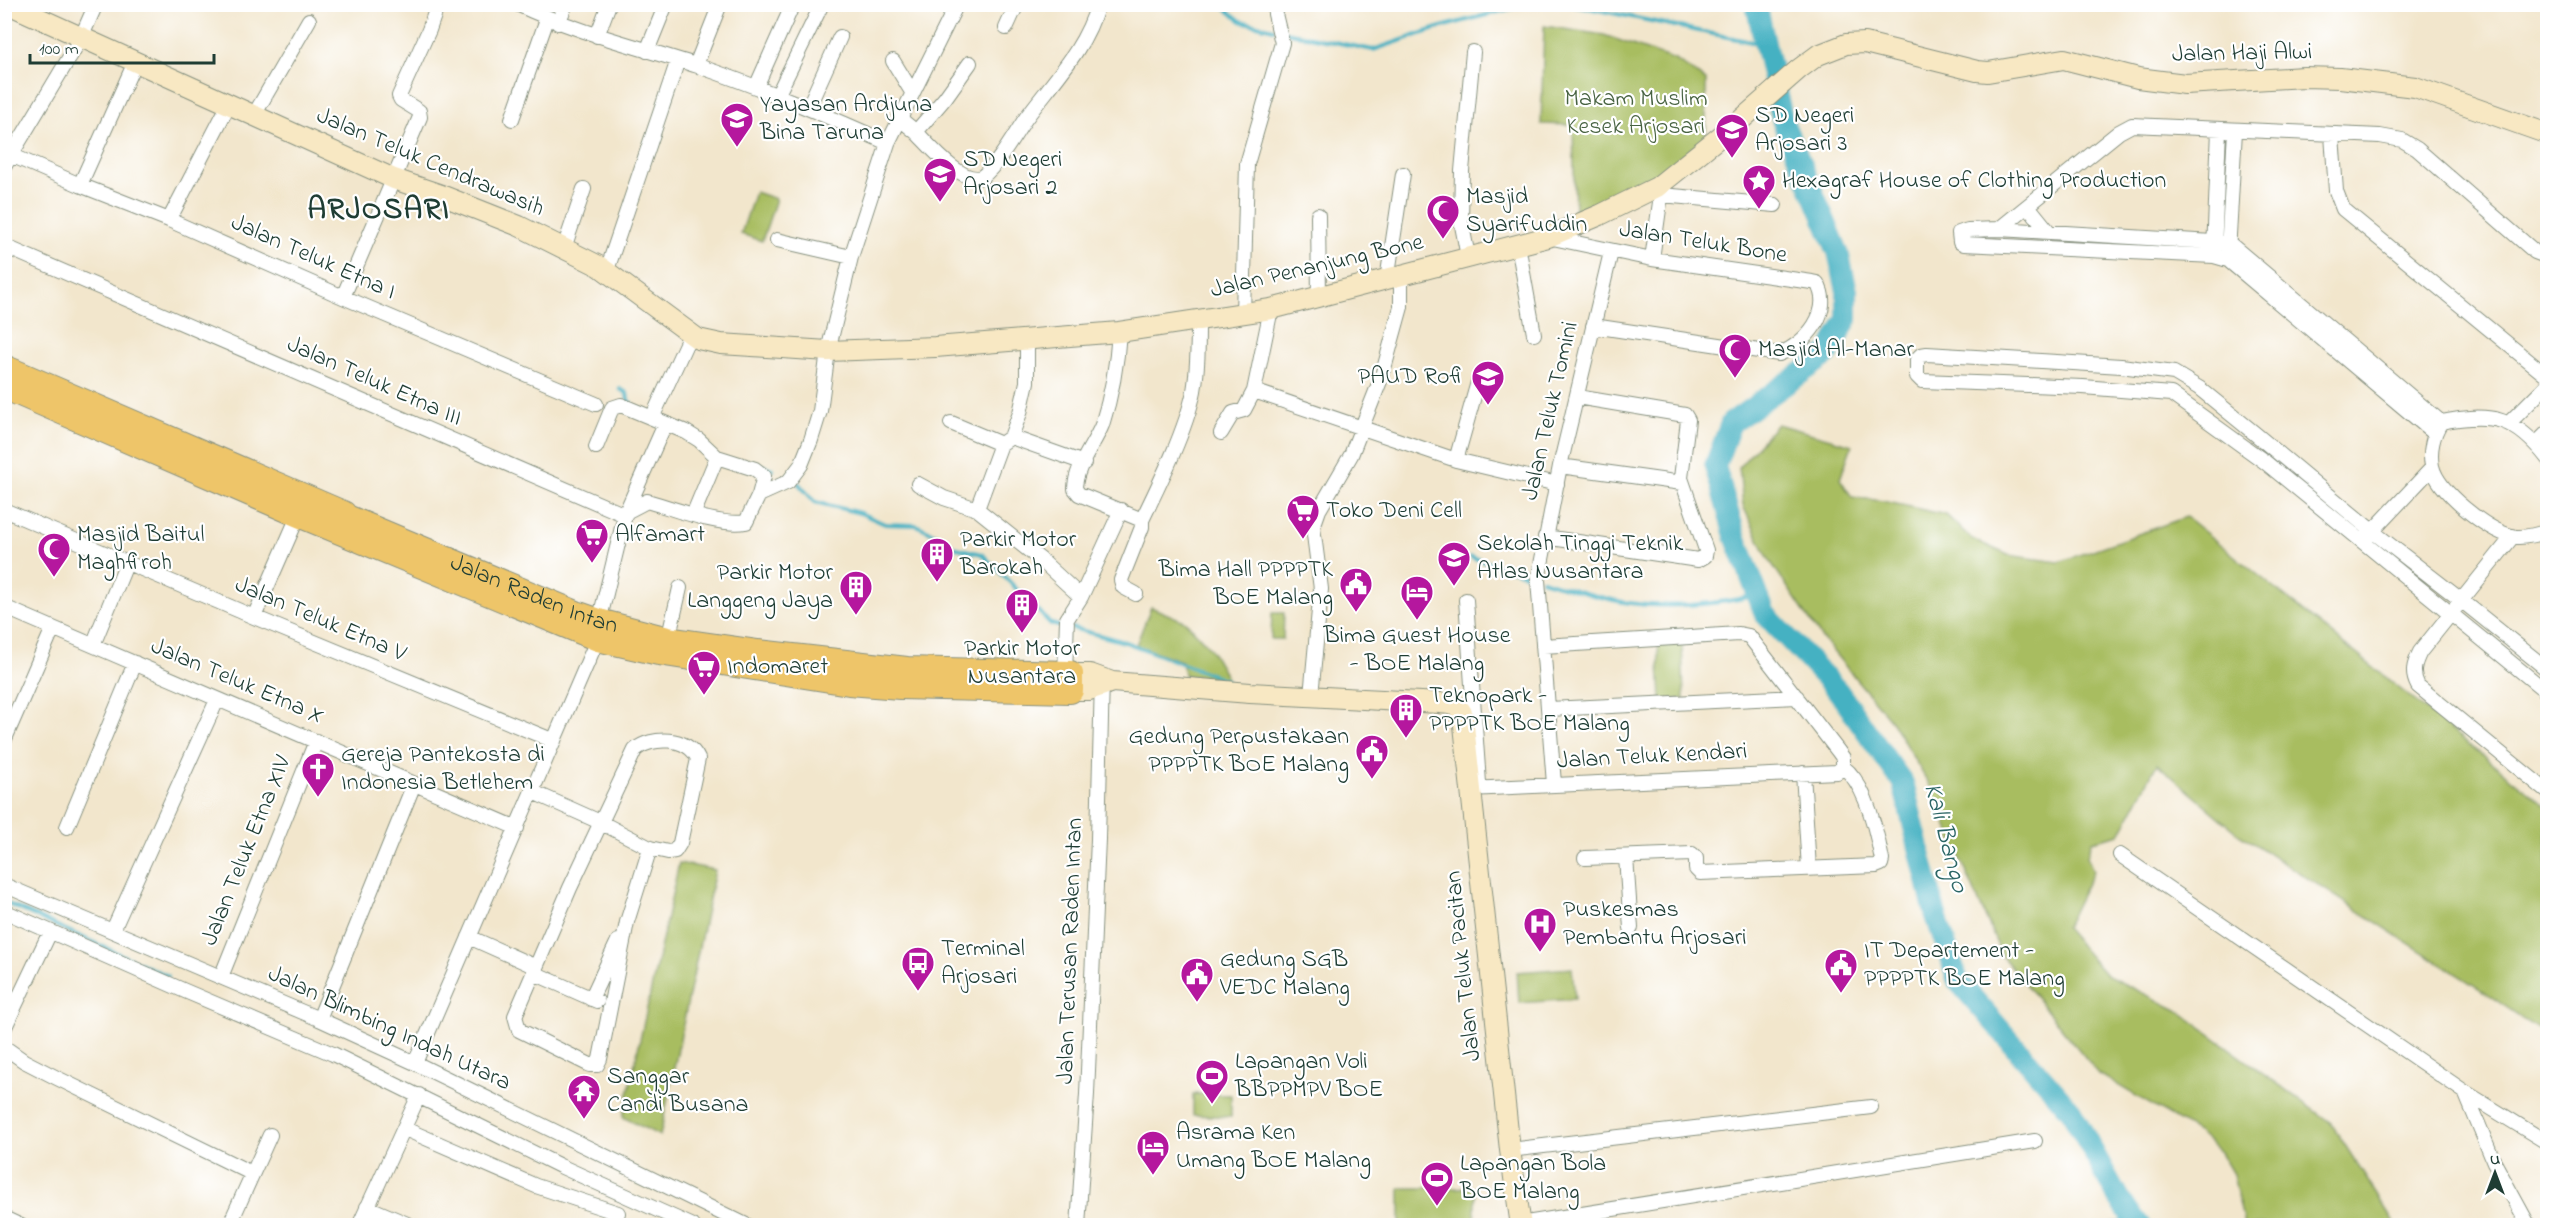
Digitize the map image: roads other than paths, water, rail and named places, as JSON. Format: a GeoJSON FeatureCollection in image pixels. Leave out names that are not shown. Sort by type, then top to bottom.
{"type":"FeatureCollection","features":[{"type":"Feature","properties":{"kind":"highway","name":"Jalan Raden Intan"},"geometry":{"type":"LineString","coordinates":[[4,368],[344,514],[342,516],[598,630],[758,653],[878,676]]}},
{"type":"Feature","properties":{"kind":"highway","name":"Jalan Raden Intan"},"geometry":{"type":"LineString","coordinates":[[4,386],[298,514],[659,652],[726,664],[878,676],[1026,682],[1069,679]]}},
{"type":"Feature","properties":{"kind":"street","name":"Jalan Teluk Cendrawasih"},"geometry":{"type":"LineString","coordinates":[[9,4],[228,106],[394,179],[483,211],[564,248],[607,270],[690,335],[721,344],[828,351]]}},
{"type":"Feature","properties":{"kind":"street"},"geometry":{"type":"LineString","coordinates":[[6,158],[81,38],[96,4]]}},
{"type":"Feature","properties":{"kind":"street"},"geometry":{"type":"LineString","coordinates":[[343,297],[421,116],[419,111],[400,100],[399,95],[429,30],[438,4]]}},
{"type":"Feature","properties":{"kind":"street"},"geometry":{"type":"LineString","coordinates":[[517,4],[553,21],[696,65],[756,87],[888,143]]}},
{"type":"Feature","properties":{"kind":"street"},"geometry":{"type":"LineString","coordinates":[[512,120],[553,21],[566,4]]}},
{"type":"Feature","properties":{"kind":"street"},"geometry":{"type":"LineString","coordinates":[[597,36],[609,4]]}},
{"type":"Feature","properties":{"kind":"street"},"geometry":{"type":"LineString","coordinates":[[647,51],[666,4]]}},
{"type":"Feature","properties":{"kind":"street"},"geometry":{"type":"LineString","coordinates":[[696,65],[720,4]]}},
{"type":"Feature","properties":{"kind":"street"},"geometry":{"type":"LineString","coordinates":[[756,87],[793,4]]}},
{"type":"Feature","properties":{"kind":"street"},"geometry":{"type":"LineString","coordinates":[[777,96],[822,4]]}},
{"type":"Feature","properties":{"kind":"street"},"geometry":{"type":"LineString","coordinates":[[759,495],[788,482],[801,465],[820,411],[828,351],[851,257],[888,143],[898,118],[957,4]]}},
{"type":"Feature","properties":{"kind":"street"},"geometry":{"type":"LineString","coordinates":[[1006,28],[1017,4]]}},
{"type":"Feature","properties":{"kind":"street"},"geometry":{"type":"LineString","coordinates":[[898,118],[960,173],[970,178],[982,177],[1078,51],[1098,4]]}},
{"type":"Feature","properties":{"kind":"street"},"geometry":{"type":"LineString","coordinates":[[1243,314],[1245,194],[1248,164],[1282,43],[1277,9]]}},
{"type":"Feature","properties":{"kind":"street"},"geometry":{"type":"LineString","coordinates":[[253,117],[309,20]]}},
{"type":"Feature","properties":{"kind":"street"},"geometry":{"type":"LineString","coordinates":[[808,108],[840,37]]}},
{"type":"Feature","properties":{"kind":"street","name":"Jalan Haji Alwi"},"geometry":{"type":"LineString","coordinates":[[1798,69],[1833,48],[1846,44],[1865,44],[1988,72],[2064,59],[2138,78],[2186,84],[2304,77],[2340,78],[2415,87],[2547,134]]}},
{"type":"Feature","properties":{"kind":"street"},"geometry":{"type":"LineString","coordinates":[[1468,257],[1461,219],[1462,171],[1473,52]]}},
{"type":"Feature","properties":{"kind":"street"},"geometry":{"type":"LineString","coordinates":[[607,270],[678,60]]}},
{"type":"Feature","properties":{"kind":"street"},"geometry":{"type":"LineString","coordinates":[[893,61],[912,92]]}},
{"type":"Feature","properties":{"kind":"street"},"geometry":{"type":"LineString","coordinates":[[80,185],[135,62]]}},
{"type":"Feature","properties":{"kind":"street"},"geometry":{"type":"LineString","coordinates":[[916,132],[945,98],[970,63]]}},
{"type":"Feature","properties":{"kind":"street","name":"Jalan Penanjung Bone"},"geometry":{"type":"LineString","coordinates":[[828,351],[945,346],[1119,332],[1243,314],[1319,298],[1548,237],[1659,191],[1798,69]]}},
{"type":"Feature","properties":{"kind":"street"},"geometry":{"type":"LineString","coordinates":[[169,219],[228,106]]}},
{"type":"Feature","properties":{"kind":"street"},"geometry":{"type":"LineString","coordinates":[[1999,229],[2128,127],[2138,125],[2380,136],[2402,140],[2417,149],[2541,254],[2547,267]]}},
{"type":"Feature","properties":{"kind":"street"},"geometry":{"type":"LineString","coordinates":[[2219,130],[2222,250]]}},
{"type":"Feature","properties":{"kind":"street"},"geometry":{"type":"LineString","coordinates":[[2222,250],[2235,131]]}},
{"type":"Feature","properties":{"kind":"street"},"geometry":{"type":"LineString","coordinates":[[2332,135],[2336,191],[2343,208],[2547,377]]}},
{"type":"Feature","properties":{"kind":"street","name":"Jalan Teluk Etna I"},"geometry":{"type":"LineString","coordinates":[[6,158],[169,219],[343,297],[596,404]]}},
{"type":"Feature","properties":{"kind":"street"},"geometry":{"type":"LineString","coordinates":[[1311,696],[1321,589],[1313,527],[1319,510],[1352,455],[1382,376],[1394,336],[1401,307],[1394,279],[1404,174]]}},
{"type":"Feature","properties":{"kind":"street"},"geometry":{"type":"LineString","coordinates":[[564,248],[584,189]]}},
{"type":"Feature","properties":{"kind":"street"},"geometry":{"type":"LineString","coordinates":[[1652,259],[1659,191],[1775,205]]}},
{"type":"Feature","properties":{"kind":"street"},"geometry":{"type":"LineString","coordinates":[[2028,206],[2049,232]]}},
{"type":"Feature","properties":{"kind":"street"},"geometry":{"type":"LineString","coordinates":[[1318,215],[1319,298]]}},
{"type":"Feature","properties":{"kind":"street"},"geometry":{"type":"LineString","coordinates":[[2222,250],[2113,250],[1964,244],[1959,236],[1968,230],[1999,229],[2114,236],[2222,250],[2438,427]]}},
{"type":"Feature","properties":{"kind":"street"},"geometry":{"type":"LineString","coordinates":[[2113,250],[2114,236]]}},
{"type":"Feature","properties":{"kind":"street","name":"Jalan Teluk Bone"},"geometry":{"type":"LineString","coordinates":[[1548,237],[1611,252],[1817,283],[1823,293],[1820,319],[1793,347],[1779,354],[1593,326]]}},
{"type":"Feature","properties":{"kind":"street"},"geometry":{"type":"LineString","coordinates":[[777,240],[851,257]]}},
{"type":"Feature","properties":{"kind":"street"},"geometry":{"type":"LineString","coordinates":[[1518,245],[1534,334]]}},
{"type":"Feature","properties":{"kind":"street","name":"Jalan Teluk Etna III"},"geometry":{"type":"LineString","coordinates":[[4,246],[626,514]]}},
{"type":"Feature","properties":{"kind":"street","name":"Jalan Teluk Tomini"},"geometry":{"type":"LineString","coordinates":[[1554,784],[1538,580],[1560,466],[1611,252]]}},
{"type":"Feature","properties":{"kind":"street"},"geometry":{"type":"LineString","coordinates":[[1221,433],[1233,413],[1244,410],[1254,391],[1271,309]]}},
{"type":"Feature","properties":{"kind":"street"},"geometry":{"type":"LineString","coordinates":[[1136,594],[1123,587],[1121,580],[1142,527],[1142,520],[1166,468],[1193,393],[1198,368],[1198,321]]}},
{"type":"Feature","properties":{"kind":"street"},"geometry":{"type":"LineString","coordinates":[[1119,332],[1115,378],[1101,427],[1075,484],[1075,489],[1079,494],[1142,520]]}},
{"type":"Feature","properties":{"kind":"street"},"geometry":{"type":"LineString","coordinates":[[415,1063],[533,792],[598,630],[626,514],[656,417],[690,335]]}},
{"type":"Feature","properties":{"kind":"street"},"geometry":{"type":"LineString","coordinates":[[977,509],[1026,393],[1027,339]]}},
{"type":"Feature","properties":{"kind":"street"},"geometry":{"type":"LineString","coordinates":[[2547,670],[2372,531],[2199,388],[2174,373],[2121,366],[1927,354],[1919,356],[1917,360],[1917,376],[1922,381],[2083,387],[2171,394],[2265,462],[2547,693]]}},
{"type":"Feature","properties":{"kind":"street"},"geometry":{"type":"LineString","coordinates":[[2171,394],[2174,373]]}},
{"type":"Feature","properties":{"kind":"street"},"geometry":{"type":"LineString","coordinates":[[1456,460],[1478,382]]}},
{"type":"Feature","properties":{"kind":"street"},"geometry":{"type":"LineString","coordinates":[[2509,423],[2547,384]]}},
{"type":"Feature","properties":{"kind":"street"},"geometry":{"type":"LineString","coordinates":[[1254,391],[1456,460],[1557,484]]}},
{"type":"Feature","properties":{"kind":"street"},"geometry":{"type":"LineString","coordinates":[[1545,537],[1698,560],[1703,559],[1706,550],[1682,483],[1688,420],[1682,413],[1576,397]]}},
{"type":"Feature","properties":{"kind":"street"},"geometry":{"type":"LineString","coordinates":[[596,447],[612,408],[615,405],[621,405],[656,417],[693,436],[717,458],[762,472],[764,478],[759,495],[746,522],[693,515],[647,501],[626,514]]}},
{"type":"Feature","properties":{"kind":"street"},"geometry":{"type":"LineString","coordinates":[[2438,427],[2485,418],[2498,418],[2509,423],[2536,444],[2547,459]]}},
{"type":"Feature","properties":{"kind":"street"},"geometry":{"type":"LineString","coordinates":[[951,423],[1084,463]]}},
{"type":"Feature","properties":{"kind":"street"},"geometry":{"type":"LineString","coordinates":[[2362,543],[2432,468],[2438,427]]}},
{"type":"Feature","properties":{"kind":"street"},"geometry":{"type":"LineString","coordinates":[[2536,444],[2547,432]]}},
{"type":"Feature","properties":{"kind":"street"},"geometry":{"type":"LineString","coordinates":[[693,515],[717,458]]}},
{"type":"Feature","properties":{"kind":"street"},"geometry":{"type":"LineString","coordinates":[[1560,466],[1682,483]]}},
{"type":"Feature","properties":{"kind":"street"},"geometry":{"type":"LineString","coordinates":[[2432,468],[2445,487],[2473,514],[2495,530],[2513,536],[2534,536],[2547,531]]}},
{"type":"Feature","properties":{"kind":"street"},"geometry":{"type":"LineString","coordinates":[[918,484],[944,498],[977,509],[1041,560],[1081,597]]}},
{"type":"Feature","properties":{"kind":"street","name":"Jalan Teluk Etna V"},"geometry":{"type":"LineString","coordinates":[[4,510],[254,617],[554,741]]}},
{"type":"Feature","properties":{"kind":"street"},"geometry":{"type":"LineString","coordinates":[[1069,679],[1067,619],[1081,597],[1120,510]]}},
{"type":"Feature","properties":{"kind":"street"},"geometry":{"type":"LineString","coordinates":[[254,617],[298,514]]}},
{"type":"Feature","properties":{"kind":"street"},"geometry":{"type":"LineString","coordinates":[[2513,536],[2420,652],[2415,662],[2414,679],[2418,686],[2547,792]]}},
{"type":"Feature","properties":{"kind":"street"},"geometry":{"type":"LineString","coordinates":[[93,645],[127,562]]}},
{"type":"Feature","properties":{"kind":"street"},"geometry":{"type":"LineString","coordinates":[[668,640],[680,588]]}},
{"type":"Feature","properties":{"kind":"street","name":"Jalan Teluk Pacitan"},"geometry":{"type":"LineString","coordinates":[[1466,600],[1475,789],[1510,1150],[1521,1225]]}},
{"type":"Feature","properties":{"kind":"street","name":"Jalan Teluk Etna X"},"geometry":{"type":"LineString","coordinates":[[4,607],[517,828]]}},
{"type":"Feature","properties":{"kind":"street"},"geometry":{"type":"LineString","coordinates":[[4,741],[53,628]]}},
{"type":"Feature","properties":{"kind":"street"},"geometry":{"type":"LineString","coordinates":[[1543,646],[1739,634],[1749,636],[1843,758],[1840,769],[1849,771],[1871,812],[1876,826],[1881,864],[1700,873],[1696,869],[1696,858],[1692,854],[1586,858]]}},
{"type":"Feature","properties":{"kind":"street"},"geometry":{"type":"LineString","coordinates":[[67,827],[135,663]]}},
{"type":"Feature","properties":{"kind":"street","name":"Jalan Raden Intan"},"geometry":{"type":"LineString","coordinates":[[1069,679],[1090,674],[1105,682],[1454,704]]}},
{"type":"Feature","properties":{"kind":"street","name":"Jalan Terusan Raden Intan"},"geometry":{"type":"LineString","coordinates":[[1078,1226],[1087,1094],[1105,682]]}},
{"type":"Feature","properties":{"kind":"street"},"geometry":{"type":"LineString","coordinates":[[1549,709],[1797,697]]}},
{"type":"Feature","properties":{"kind":"street"},"geometry":{"type":"LineString","coordinates":[[113,930],[217,700]]}},
{"type":"Feature","properties":{"kind":"street","name":"Jalan Teluk Pacitan"},"geometry":{"type":"LineString","coordinates":[[1454,704],[1460,708],[1463,716],[1475,789]]}},
{"type":"Feature","properties":{"kind":"street"},"geometry":{"type":"LineString","coordinates":[[533,792],[600,822],[650,848],[673,852],[680,843],[699,764],[696,754],[688,747],[660,740],[638,747],[631,756],[600,822],[515,1016],[519,1030],[590,1065],[595,1066],[599,1062],[627,922],[650,848]]}},
{"type":"Feature","properties":{"kind":"street","name":"Jalan Teluk Etna XIV"},"geometry":{"type":"LineString","coordinates":[[220,977],[316,741]]}},
{"type":"Feature","properties":{"kind":"street","name":"Jalan Teluk Kendari"},"geometry":{"type":"LineString","coordinates":[[1475,789],[1803,773],[1840,769]]}},
{"type":"Feature","properties":{"kind":"street"},"geometry":{"type":"LineString","coordinates":[[1803,773],[1809,869]]}},
{"type":"Feature","properties":{"kind":"street"},"geometry":{"type":"LineString","coordinates":[[320,1019],[414,784]]}},
{"type":"Feature","properties":{"kind":"street"},"geometry":{"type":"LineString","coordinates":[[2120,855],[2465,1092],[2547,1143]]}},
{"type":"Feature","properties":{"kind":"street"},"geometry":{"type":"LineString","coordinates":[[1626,857],[1631,928]]}},
{"type":"Feature","properties":{"kind":"street","name":"Jalan Blimbing Indah Utara"},"geometry":{"type":"LineString","coordinates":[[4,885],[320,1019],[748,1226]]}},
{"type":"Feature","properties":{"kind":"street","name":"Jalan Blimbing Indah Utara"},"geometry":{"type":"LineString","coordinates":[[4,911],[333,1054],[560,1166],[693,1226]]}},
{"type":"Feature","properties":{"kind":"street"},"geometry":{"type":"LineString","coordinates":[[591,999],[627,922]]}},
{"type":"Feature","properties":{"kind":"street"},"geometry":{"type":"LineString","coordinates":[[4,1029],[50,932]]}},
{"type":"Feature","properties":{"kind":"street"},"geometry":{"type":"LineString","coordinates":[[469,937],[610,1007]]}},
{"type":"Feature","properties":{"kind":"street"},"geometry":{"type":"LineString","coordinates":[[4,1047],[24,1061],[251,1173]]}},
{"type":"Feature","properties":{"kind":"street"},"geometry":{"type":"LineString","coordinates":[[4,1059],[24,1061]]}},
{"type":"Feature","properties":{"kind":"street"},"geometry":{"type":"LineString","coordinates":[[2465,1092],[2494,1162],[2529,1226]]}},
{"type":"Feature","properties":{"kind":"street"},"geometry":{"type":"LineString","coordinates":[[359,1226],[419,1095]]}},
{"type":"Feature","properties":{"kind":"street"},"geometry":{"type":"LineString","coordinates":[[1510,1150],[1871,1107]]}},
{"type":"Feature","properties":{"kind":"street"},"geometry":{"type":"LineString","coordinates":[[405,1129],[536,1186],[618,1213]]}},
{"type":"Feature","properties":{"kind":"street"},"geometry":{"type":"LineString","coordinates":[[229,1226],[270,1135]]}},
{"type":"Feature","properties":{"kind":"street"},"geometry":{"type":"LineString","coordinates":[[1521,1225],[2035,1141]]}},
{"type":"Feature","properties":{"kind":"street"},"geometry":{"type":"LineString","coordinates":[[367,1207],[412,1226]]}},
{"type":"Feature","properties":{"kind":"street"},"geometry":{"type":"LineString","coordinates":[[4,1218],[21,1226]]}},
{"type":"Feature","properties":{"kind":"waterway"},"geometry":{"type":"LineString","coordinates":[[1219,4],[1241,21],[1274,29]]}},
{"type":"Feature","properties":{"kind":"waterway"},"geometry":{"type":"LineString","coordinates":[[1281,31],[1373,50],[1441,27],[1528,4]]}},
{"type":"Feature","properties":{"kind":"waterway"},"geometry":{"type":"LineString","coordinates":[[1569,4],[1766,45]]}},
{"type":"Feature","properties":{"kind":"waterway","name":"Kali Bango"},"geometry":{"type":"LineString","coordinates":[[1756,4],[1783,122],[1838,252],[1847,291],[1847,319],[1828,354],[1731,423],[1715,466],[1735,536],[1765,614],[1838,691],[1903,783],[1935,913],[1958,981],[2071,1111],[2119,1199],[2140,1226]]}},
{"type":"Feature","properties":{"kind":"waterway"},"geometry":{"type":"LineString","coordinates":[[620,389],[627,393],[628,401],[631,403]]}},
{"type":"Feature","properties":{"kind":"waterway"},"geometry":{"type":"LineString","coordinates":[[758,465],[772,469]]}},
{"type":"Feature","properties":{"kind":"waterway"},"geometry":{"type":"LineString","coordinates":[[798,483],[815,502],[860,513],[885,524],[916,525],[944,538],[953,547],[982,554],[1051,624],[1062,627]]}},
{"type":"Feature","properties":{"kind":"waterway"},"geometry":{"type":"LineString","coordinates":[[1471,557],[1531,576]]}},
{"type":"Feature","properties":{"kind":"waterway"},"geometry":{"type":"LineString","coordinates":[[1542,580],[1602,598],[1639,604],[1690,605],[1757,595]]}},
{"type":"Feature","properties":{"kind":"waterway"},"geometry":{"type":"LineString","coordinates":[[1072,628],[1125,642],[1226,680]]}},
{"type":"Feature","properties":{"kind":"waterway"},"geometry":{"type":"LineString","coordinates":[[4,902],[168,976]]}},
{"type":"Feature","properties":{"kind":"waterway"},"geometry":{"type":"LineString","coordinates":[[2105,1226],[2134,1218]]}},
{"type":"Feature","properties":{"kind":"waterway"},"geometry":{"type":"LineString","coordinates":[[694,1221],[706,1226]]}},
{"type":"Feature","properties":{"kind":"place","name":"Yayasan Ardjuna Bina Taruna"},"geometry":{"type":"Point","coordinates":[737,148]}},
{"type":"Feature","properties":{"kind":"place","name":"SD Negeri Arjosari 3"},"geometry":{"type":"Point","coordinates":[1732,159]}},
{"type":"Feature","properties":{"kind":"place","name":"SD Negeri Arjosari 2"},"geometry":{"type":"Point","coordinates":[940,203]}},
{"type":"Feature","properties":{"kind":"place","name":"Hexagraf House of Clothing Production"},"geometry":{"type":"Point","coordinates":[1759,210]}},
{"type":"Feature","properties":{"kind":"place","name":"Masjid Syarifuddin"},"geometry":{"type":"Point","coordinates":[1443,240]}},
{"type":"Feature","properties":{"kind":"place","name":"Masjid Al-Manar"},"geometry":{"type":"Point","coordinates":[1735,379]}},
{"type":"Feature","properties":{"kind":"place","name":"PAUD Rofi"},"geometry":{"type":"Point","coordinates":[1488,406]}},
{"type":"Feature","properties":{"kind":"place","name":"Toko Deni Cell"},"geometry":{"type":"Point","coordinates":[1303,540]}},
{"type":"Feature","properties":{"kind":"place","name":"Alfamart"},"geometry":{"type":"Point","coordinates":[592,564]}},
{"type":"Feature","properties":{"kind":"place","name":"Masjid Baitul Maghfiroh"},"geometry":{"type":"Point","coordinates":[54,578]}},
{"type":"Feature","properties":{"kind":"place","name":"Parkir Motor Barokah"},"geometry":{"type":"Point","coordinates":[937,583]}},
{"type":"Feature","properties":{"kind":"place","name":"Sekolah Tinggi Teknik Atlas Nusantara"},"geometry":{"type":"Point","coordinates":[1454,587]}},
{"type":"Feature","properties":{"kind":"place","name":"Bima Hall PPPPTK BOE Malang"},"geometry":{"type":"Point","coordinates":[1356,613]}},
{"type":"Feature","properties":{"kind":"place","name":"Parkir Motor Langgeng Jaya"},"geometry":{"type":"Point","coordinates":[856,616]}},
{"type":"Feature","properties":{"kind":"place","name":"Bima Guest House - BOE Malang"},"geometry":{"type":"Point","coordinates":[1417,621]}},
{"type":"Feature","properties":{"kind":"place","name":"Parkir Motor Nusantara"},"geometry":{"type":"Point","coordinates":[1022,634]}},
{"type":"Feature","properties":{"kind":"place","name":"Indomaret"},"geometry":{"type":"Point","coordinates":[704,696]}},
{"type":"Feature","properties":{"kind":"place","name":"Teknopark - PPPPTK BOE Malang"},"geometry":{"type":"Point","coordinates":[1406,739]}},
{"type":"Feature","properties":{"kind":"place","name":"Gedung Perpustakaan PPPPTK BOE Malang"},"geometry":{"type":"Point","coordinates":[1372,780]}},
{"type":"Feature","properties":{"kind":"place","name":"Gereja Pantekosta di Indonesia Betlehem"},"geometry":{"type":"Point","coordinates":[318,798]}},
{"type":"Feature","properties":{"kind":"place","name":"Puskesmas Pembantu Arjosari"},"geometry":{"type":"Point","coordinates":[1540,953]}},
{"type":"Feature","properties":{"kind":"place","name":"Terminal Arjosari"},"geometry":{"type":"Point","coordinates":[918,992]}},
{"type":"Feature","properties":{"kind":"place","name":"IT Departement - PPPPTK BOE Malang"},"geometry":{"type":"Point","coordinates":[1841,994]}},
{"type":"Feature","properties":{"kind":"place","name":"Gedung SGB VEDC Malang"},"geometry":{"type":"Point","coordinates":[1197,1003]}},
{"type":"Feature","properties":{"kind":"place","name":"Lapangan Voli BBPPMPV BOE"},"geometry":{"type":"Point","coordinates":[1212,1105]}},
{"type":"Feature","properties":{"kind":"place","name":"Sanggar Candi Busana"},"geometry":{"type":"Point","coordinates":[584,1120]}},
{"type":"Feature","properties":{"kind":"place","name":"Asrama Ken Umang BOE Malang"},"geometry":{"type":"Point","coordinates":[1153,1176]}},
{"type":"Feature","properties":{"kind":"place","name":"Lapangan Bola BOE Malang"},"geometry":{"type":"Point","coordinates":[1437,1207]}},
{"type":"Feature","properties":{"kind":"district","name":"ARJOSARI"},"geometry":{"type":"Point","coordinates":[379,211]}},
{"type":"Feature","properties":{"kind":"park label","name":"Makam Muslim Kesek Arjosari"},"geometry":{"type":"Point","coordinates":[1636,113]}}]}
